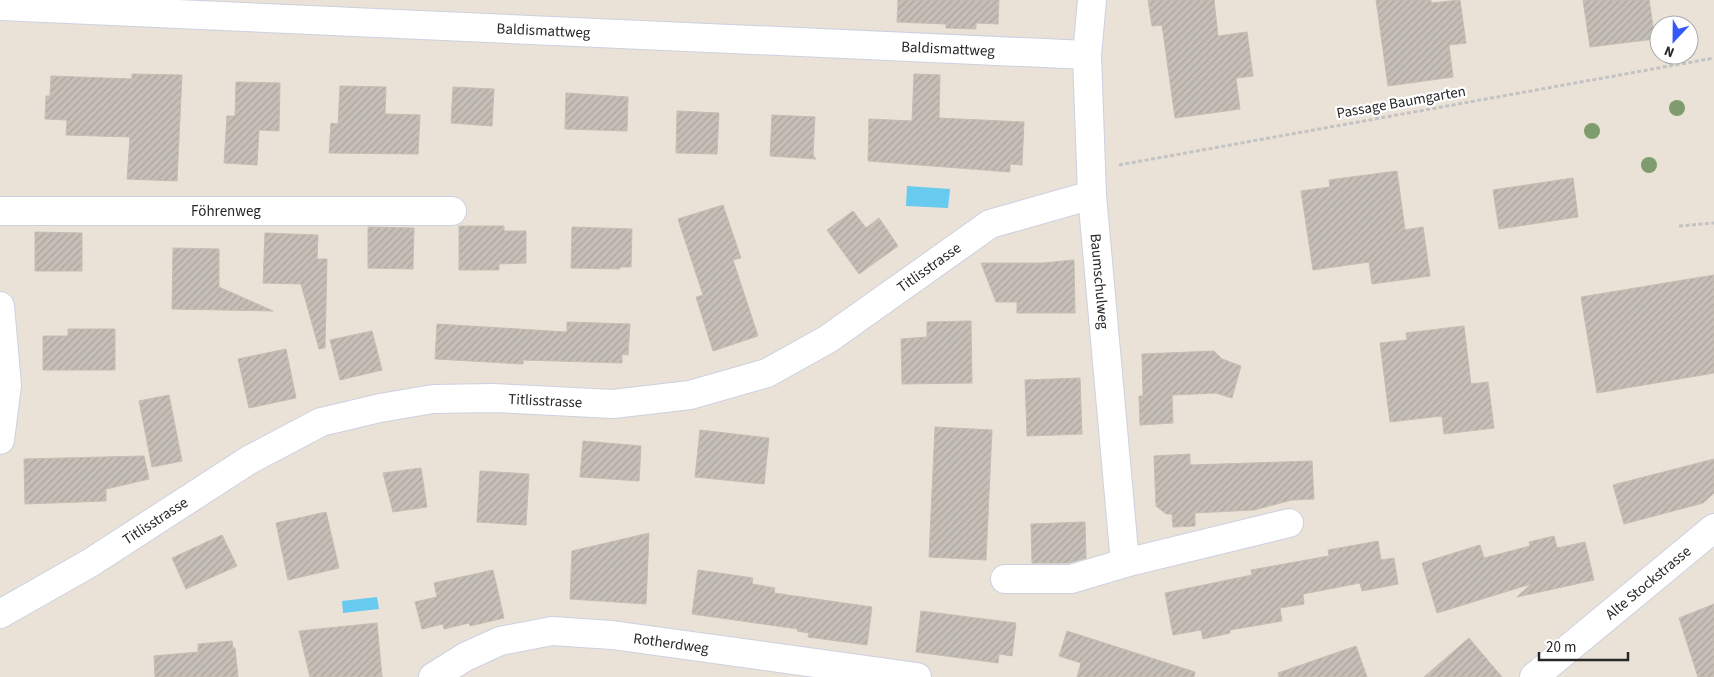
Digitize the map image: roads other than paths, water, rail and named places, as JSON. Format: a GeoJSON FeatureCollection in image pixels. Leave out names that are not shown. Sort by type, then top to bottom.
{"type":"FeatureCollection","features":[{"type":"Feature","properties":{"kind":"street","name":"Baumschulweg"},"geometry":{"type":"LineString","coordinates":[[1092,0],[1087,55],[1092,182],[1124,563]]}},
{"type":"Feature","properties":{"kind":"street","name":"Baldismattweg"},"geometry":{"type":"LineString","coordinates":[[0,6],[1087,55]]}},
{"type":"Feature","properties":{"kind":"street","name":"Titlisstrasse"},"geometry":{"type":"LineString","coordinates":[[0,614],[98,558],[249,460],[320,422],[380,408],[433,399],[493,398],[613,404],[690,395],[767,374],[828,339],[990,224],[1092,182]]}},
{"type":"Feature","properties":{"kind":"street","name":"Föhrenweg"},"geometry":{"type":"LineString","coordinates":[[0,211],[452,211]]}},
{"type":"Feature","properties":{"kind":"street"},"geometry":{"type":"LineString","coordinates":[[0,306],[7,385],[0,440]]}},
{"type":"Feature","properties":{"kind":"street"},"geometry":{"type":"LineString","coordinates":[[1006,579],[1071,579],[1124,563],[1288,523]]}},
{"type":"Feature","properties":{"kind":"street","name":"Alte Stockstrasse"},"geometry":{"type":"LineString","coordinates":[[1534,677],[1714,528]]}},
{"type":"Feature","properties":{"kind":"street","name":"Rotherdweg"},"geometry":{"type":"LineString","coordinates":[[433,677],[465,657],[500,641],[552,631],[612,635],[917,677]]}},
{"type":"Feature","properties":{"kind":"water"},"geometry":{"type":"Polygon","coordinates":[[[907,186],[950,189],[948,208],[906,206],[907,186]]]}},
{"type":"Feature","properties":{"kind":"water"},"geometry":{"type":"Polygon","coordinates":[[[377,597],[379,609],[343,613],[342,601],[377,597]]]}}]}
